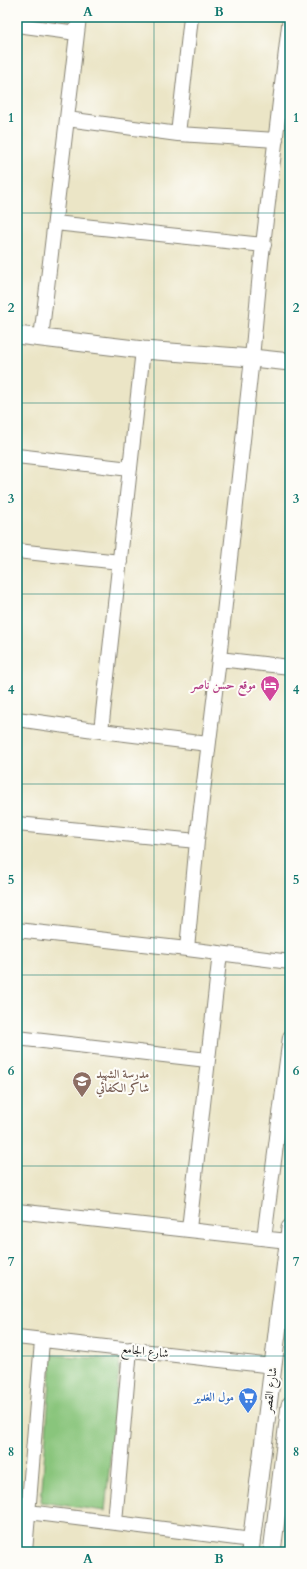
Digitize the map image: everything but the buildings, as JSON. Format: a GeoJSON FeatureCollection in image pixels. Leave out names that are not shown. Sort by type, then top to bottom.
{"type":"FeatureCollection","features":[{"type":"Feature","properties":{"kind":"street"},"geometry":{"type":"LineString","coordinates":[[41,338],[79,17]]}},
{"type":"Feature","properties":{"kind":"street"},"geometry":{"type":"LineString","coordinates":[[178,134],[191,17]]}},
{"type":"Feature","properties":{"kind":"street"},"geometry":{"type":"LineString","coordinates":[[187,949],[197,841],[219,659],[276,140],[285,108],[290,17]]}},
{"type":"Feature","properties":{"kind":"street"},"geometry":{"type":"LineString","coordinates":[[17,26],[77,33]]}},
{"type":"Feature","properties":{"kind":"street"},"geometry":{"type":"LineString","coordinates":[[67,119],[178,134],[276,140]]}},
{"type":"Feature","properties":{"kind":"street"},"geometry":{"type":"LineString","coordinates":[[54,223],[264,245]]}},
{"type":"Feature","properties":{"kind":"street"},"geometry":{"type":"LineString","coordinates":[[17,335],[143,350],[290,362]]}},
{"type":"Feature","properties":{"kind":"street"},"geometry":{"type":"LineString","coordinates":[[101,731],[143,350]]}},
{"type":"Feature","properties":{"kind":"street"},"geometry":{"type":"LineString","coordinates":[[17,456],[130,469]]}},
{"type":"Feature","properties":{"kind":"street"},"geometry":{"type":"LineString","coordinates":[[17,551],[120,562]]}},
{"type":"Feature","properties":{"kind":"street"},"geometry":{"type":"LineString","coordinates":[[219,659],[290,666]]}},
{"type":"Feature","properties":{"kind":"street"},"geometry":{"type":"LineString","coordinates":[[17,719],[208,744]]}},
{"type":"Feature","properties":{"kind":"street"},"geometry":{"type":"LineString","coordinates":[[17,824],[197,841]]}},
{"type":"Feature","properties":{"kind":"street"},"geometry":{"type":"LineString","coordinates":[[17,930],[290,962]]}},
{"type":"Feature","properties":{"kind":"street"},"geometry":{"type":"LineString","coordinates":[[189,1229],[220,953]]}},
{"type":"Feature","properties":{"kind":"street"},"geometry":{"type":"LineString","coordinates":[[264,1238],[290,1037]]}},
{"type":"Feature","properties":{"kind":"street"},"geometry":{"type":"LineString","coordinates":[[17,1038],[207,1060]]}},
{"type":"Feature","properties":{"kind":"street"},"geometry":{"type":"LineString","coordinates":[[17,1211],[264,1238],[289,1237]]}},
{"type":"Feature","properties":{"kind":"street","name":"شارع القصر"},"geometry":{"type":"LineString","coordinates":[[251,1546],[289,1237]]}},
{"type":"Feature","properties":{"kind":"street","name":"شارع الجامع"},"geometry":{"type":"LineString","coordinates":[[17,1338],[130,1349],[273,1366]]}},
{"type":"Feature","properties":{"kind":"street"},"geometry":{"type":"LineString","coordinates":[[25,1552],[42,1341]]}},
{"type":"Feature","properties":{"kind":"street"},"geometry":{"type":"LineString","coordinates":[[115,1522],[130,1349]]}},
{"type":"Feature","properties":{"kind":"street"},"geometry":{"type":"LineString","coordinates":[[272,1552],[290,1405]]}},
{"type":"Feature","properties":{"kind":"street"},"geometry":{"type":"LineString","coordinates":[[28,1512],[115,1522],[251,1546]]}},
{"type":"Feature","properties":{"kind":"green space"},"geometry":{"type":"Polygon","coordinates":[[[52,1355],[120,1360],[105,1511],[41,1502],[52,1355]]]}},
{"type":"Feature","properties":{"kind":"place","name":"موقع حسن ناصر"},"geometry":{"type":"Point","coordinates":[270,702]}},
{"type":"Feature","properties":{"kind":"place","name":"مدرسة الشهيد شاكر الكفائي"},"geometry":{"type":"Point","coordinates":[82,1098]}},
{"type":"Feature","properties":{"kind":"place","name":"مول الغدير"},"geometry":{"type":"Point","coordinates":[248,1414]}}]}
